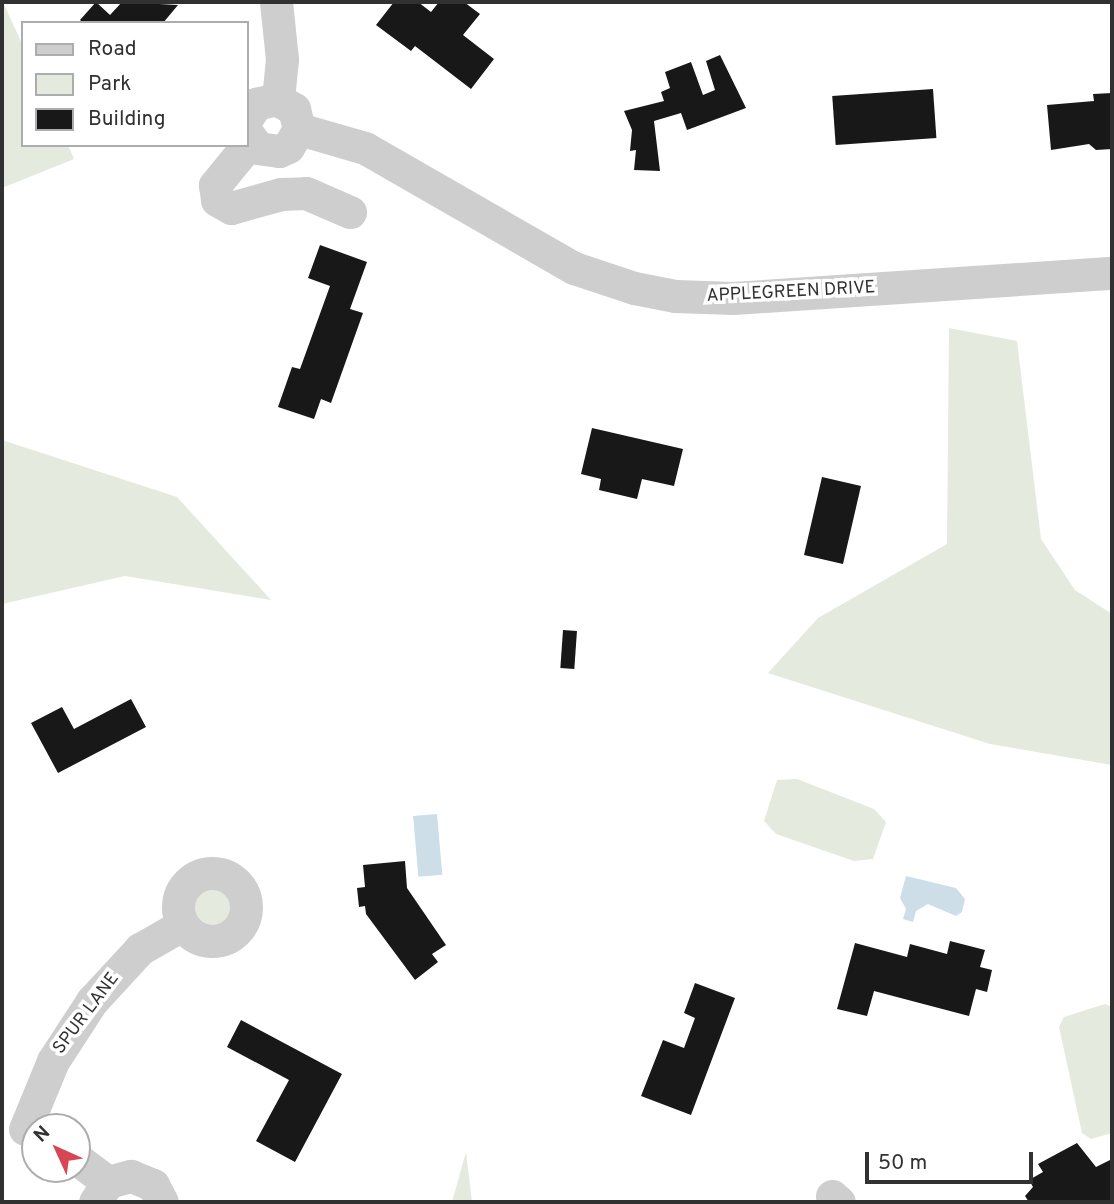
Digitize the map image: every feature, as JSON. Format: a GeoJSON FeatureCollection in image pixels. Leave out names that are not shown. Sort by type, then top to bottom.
{"type":"FeatureCollection","features":[{"type":"Feature","properties":{"kind":"street"},"geometry":{"type":"LineString","coordinates":[[276,2],[282,59],[278,99]]}},
{"type":"Feature","properties":{"kind":"street"},"geometry":{"type":"LineString","coordinates":[[278,99],[294,109],[299,129],[295,139],[279,151],[258,148],[248,131],[256,104],[278,99]]}},
{"type":"Feature","properties":{"kind":"street","name":"APPLEGREEN DRIVE"},"geometry":{"type":"LineString","coordinates":[[299,129],[365,148],[574,268],[634,288],[675,296],[733,298],[1112,273]]}},
{"type":"Feature","properties":{"kind":"street"},"geometry":{"type":"LineString","coordinates":[[238,147],[215,186],[218,200],[231,208],[281,194],[306,193],[350,212]]}},
{"type":"Feature","properties":{"kind":"street","name":"SPUR LANE"},"geometry":{"type":"LineString","coordinates":[[30,1113],[53,1061],[92,1001],[140,949],[182,925]]}},
{"type":"Feature","properties":{"kind":"street"},"geometry":{"type":"LineString","coordinates":[[101,1192],[131,1175],[143,1178],[153,1185],[162,1202]]}},
{"type":"Feature","properties":{"kind":"green space"},"geometry":{"type":"Polygon","coordinates":[[[3,2],[21,42],[21,147],[69,147],[74,159],[2,188],[3,2]]]}},
{"type":"Feature","properties":{"kind":"green space"},"geometry":{"type":"Polygon","coordinates":[[[949,328],[1017,341],[1041,539],[1075,590],[1112,614],[1112,765],[990,744],[768,673],[818,618],[947,544],[949,328]]]}},
{"type":"Feature","properties":{"kind":"green space"},"geometry":{"type":"Polygon","coordinates":[[[2,440],[177,497],[271,600],[125,576],[2,604],[2,440]]]}},
{"type":"Feature","properties":{"kind":"green space"},"geometry":{"type":"Polygon","coordinates":[[[797,779],[874,809],[886,822],[873,859],[854,861],[776,834],[764,821],[777,780],[797,779]]]}},
{"type":"Feature","properties":{"kind":"green space"},"geometry":{"type":"Polygon","coordinates":[[[212,887],[220,888],[226,893],[231,899],[231,915],[226,921],[220,926],[212,927],[204,926],[198,921],[193,915],[192,907],[193,899],[198,893],[204,888],[212,887]]]}},
{"type":"Feature","properties":{"kind":"green space"},"geometry":{"type":"Polygon","coordinates":[[[1105,1004],[1112,1007],[1112,1133],[1091,1139],[1082,1133],[1059,1027],[1064,1017],[1105,1004]]]}},
{"type":"Feature","properties":{"kind":"green space"},"geometry":{"type":"Polygon","coordinates":[[[466,1152],[472,1202],[452,1202],[466,1152]]]}},
{"type":"Feature","properties":{"kind":"shaded area"},"geometry":{"type":"Polygon","coordinates":[[[437,814],[442,875],[418,877],[413,816],[437,814]]]}},
{"type":"Feature","properties":{"kind":"shaded area"},"geometry":{"type":"Polygon","coordinates":[[[906,876],[956,888],[965,899],[962,912],[956,916],[928,904],[916,911],[913,922],[903,919],[906,909],[900,898],[906,876]]]}},
{"type":"Feature","properties":{"kind":"building"},"geometry":{"type":"Polygon","coordinates":[[[96,2],[110,15],[122,2],[178,5],[165,21],[80,20],[96,2]]]}},
{"type":"Feature","properties":{"kind":"building"},"geometry":{"type":"Polygon","coordinates":[[[394,2],[418,2],[431,12],[439,2],[464,2],[480,14],[463,35],[494,59],[471,89],[415,46],[411,51],[376,25],[394,2]]]}},
{"type":"Feature","properties":{"kind":"building"},"geometry":{"type":"Polygon","coordinates":[[[720,55],[746,108],[687,130],[681,113],[654,121],[660,171],[634,170],[636,150],[630,151],[632,130],[624,111],[664,101],[661,92],[670,88],[665,72],[691,62],[703,95],[715,90],[706,61],[720,55]]]}},
{"type":"Feature","properties":{"kind":"building"},"geometry":{"type":"Polygon","coordinates":[[[933,89],[936,138],[836,145],[832,96],[933,89]]]}},
{"type":"Feature","properties":{"kind":"building"},"geometry":{"type":"Polygon","coordinates":[[[1112,93],[1112,149],[1096,150],[1089,144],[1051,150],[1047,105],[1094,101],[1093,94],[1112,93]]]}},
{"type":"Feature","properties":{"kind":"building"},"geometry":{"type":"Polygon","coordinates":[[[320,245],[367,262],[350,309],[363,313],[331,403],[321,399],[314,419],[278,407],[292,367],[300,369],[330,286],[308,278],[320,245]]]}},
{"type":"Feature","properties":{"kind":"building"},"geometry":{"type":"Polygon","coordinates":[[[592,428],[683,449],[674,486],[642,479],[637,499],[599,490],[601,479],[581,474],[592,428]]]}},
{"type":"Feature","properties":{"kind":"building"},"geometry":{"type":"Polygon","coordinates":[[[822,477],[861,486],[843,564],[804,555],[822,477]]]}},
{"type":"Feature","properties":{"kind":"building"},"geometry":{"type":"Polygon","coordinates":[[[563,630],[577,631],[574,669],[560,668],[563,630]]]}},
{"type":"Feature","properties":{"kind":"building"},"geometry":{"type":"Polygon","coordinates":[[[131,699],[146,727],[58,773],[31,723],[62,707],[74,729],[131,699]]]}},
{"type":"Feature","properties":{"kind":"building"},"geometry":{"type":"Polygon","coordinates":[[[405,861],[407,888],[446,945],[432,954],[438,962],[415,980],[366,914],[365,906],[359,907],[357,888],[365,887],[363,865],[405,861]]]}},
{"type":"Feature","properties":{"kind":"building"},"geometry":{"type":"Polygon","coordinates":[[[950,941],[985,950],[980,967],[992,970],[987,992],[976,989],[969,1016],[874,991],[867,1016],[837,1009],[855,943],[907,957],[910,944],[947,954],[950,941]]]}},
{"type":"Feature","properties":{"kind":"building"},"geometry":{"type":"Polygon","coordinates":[[[695,983],[735,998],[691,1115],[641,1096],[663,1040],[684,1048],[695,1018],[684,1013],[695,983]]]}},
{"type":"Feature","properties":{"kind":"building"},"geometry":{"type":"Polygon","coordinates":[[[241,1020],[342,1074],[295,1162],[256,1141],[289,1080],[227,1047],[241,1020]]]}},
{"type":"Feature","properties":{"kind":"building"},"geometry":{"type":"Polygon","coordinates":[[[1077,1143],[1096,1167],[1112,1159],[1112,1202],[1029,1202],[1025,1196],[1033,1187],[1029,1180],[1043,1172],[1038,1164],[1077,1143]]]}}]}
